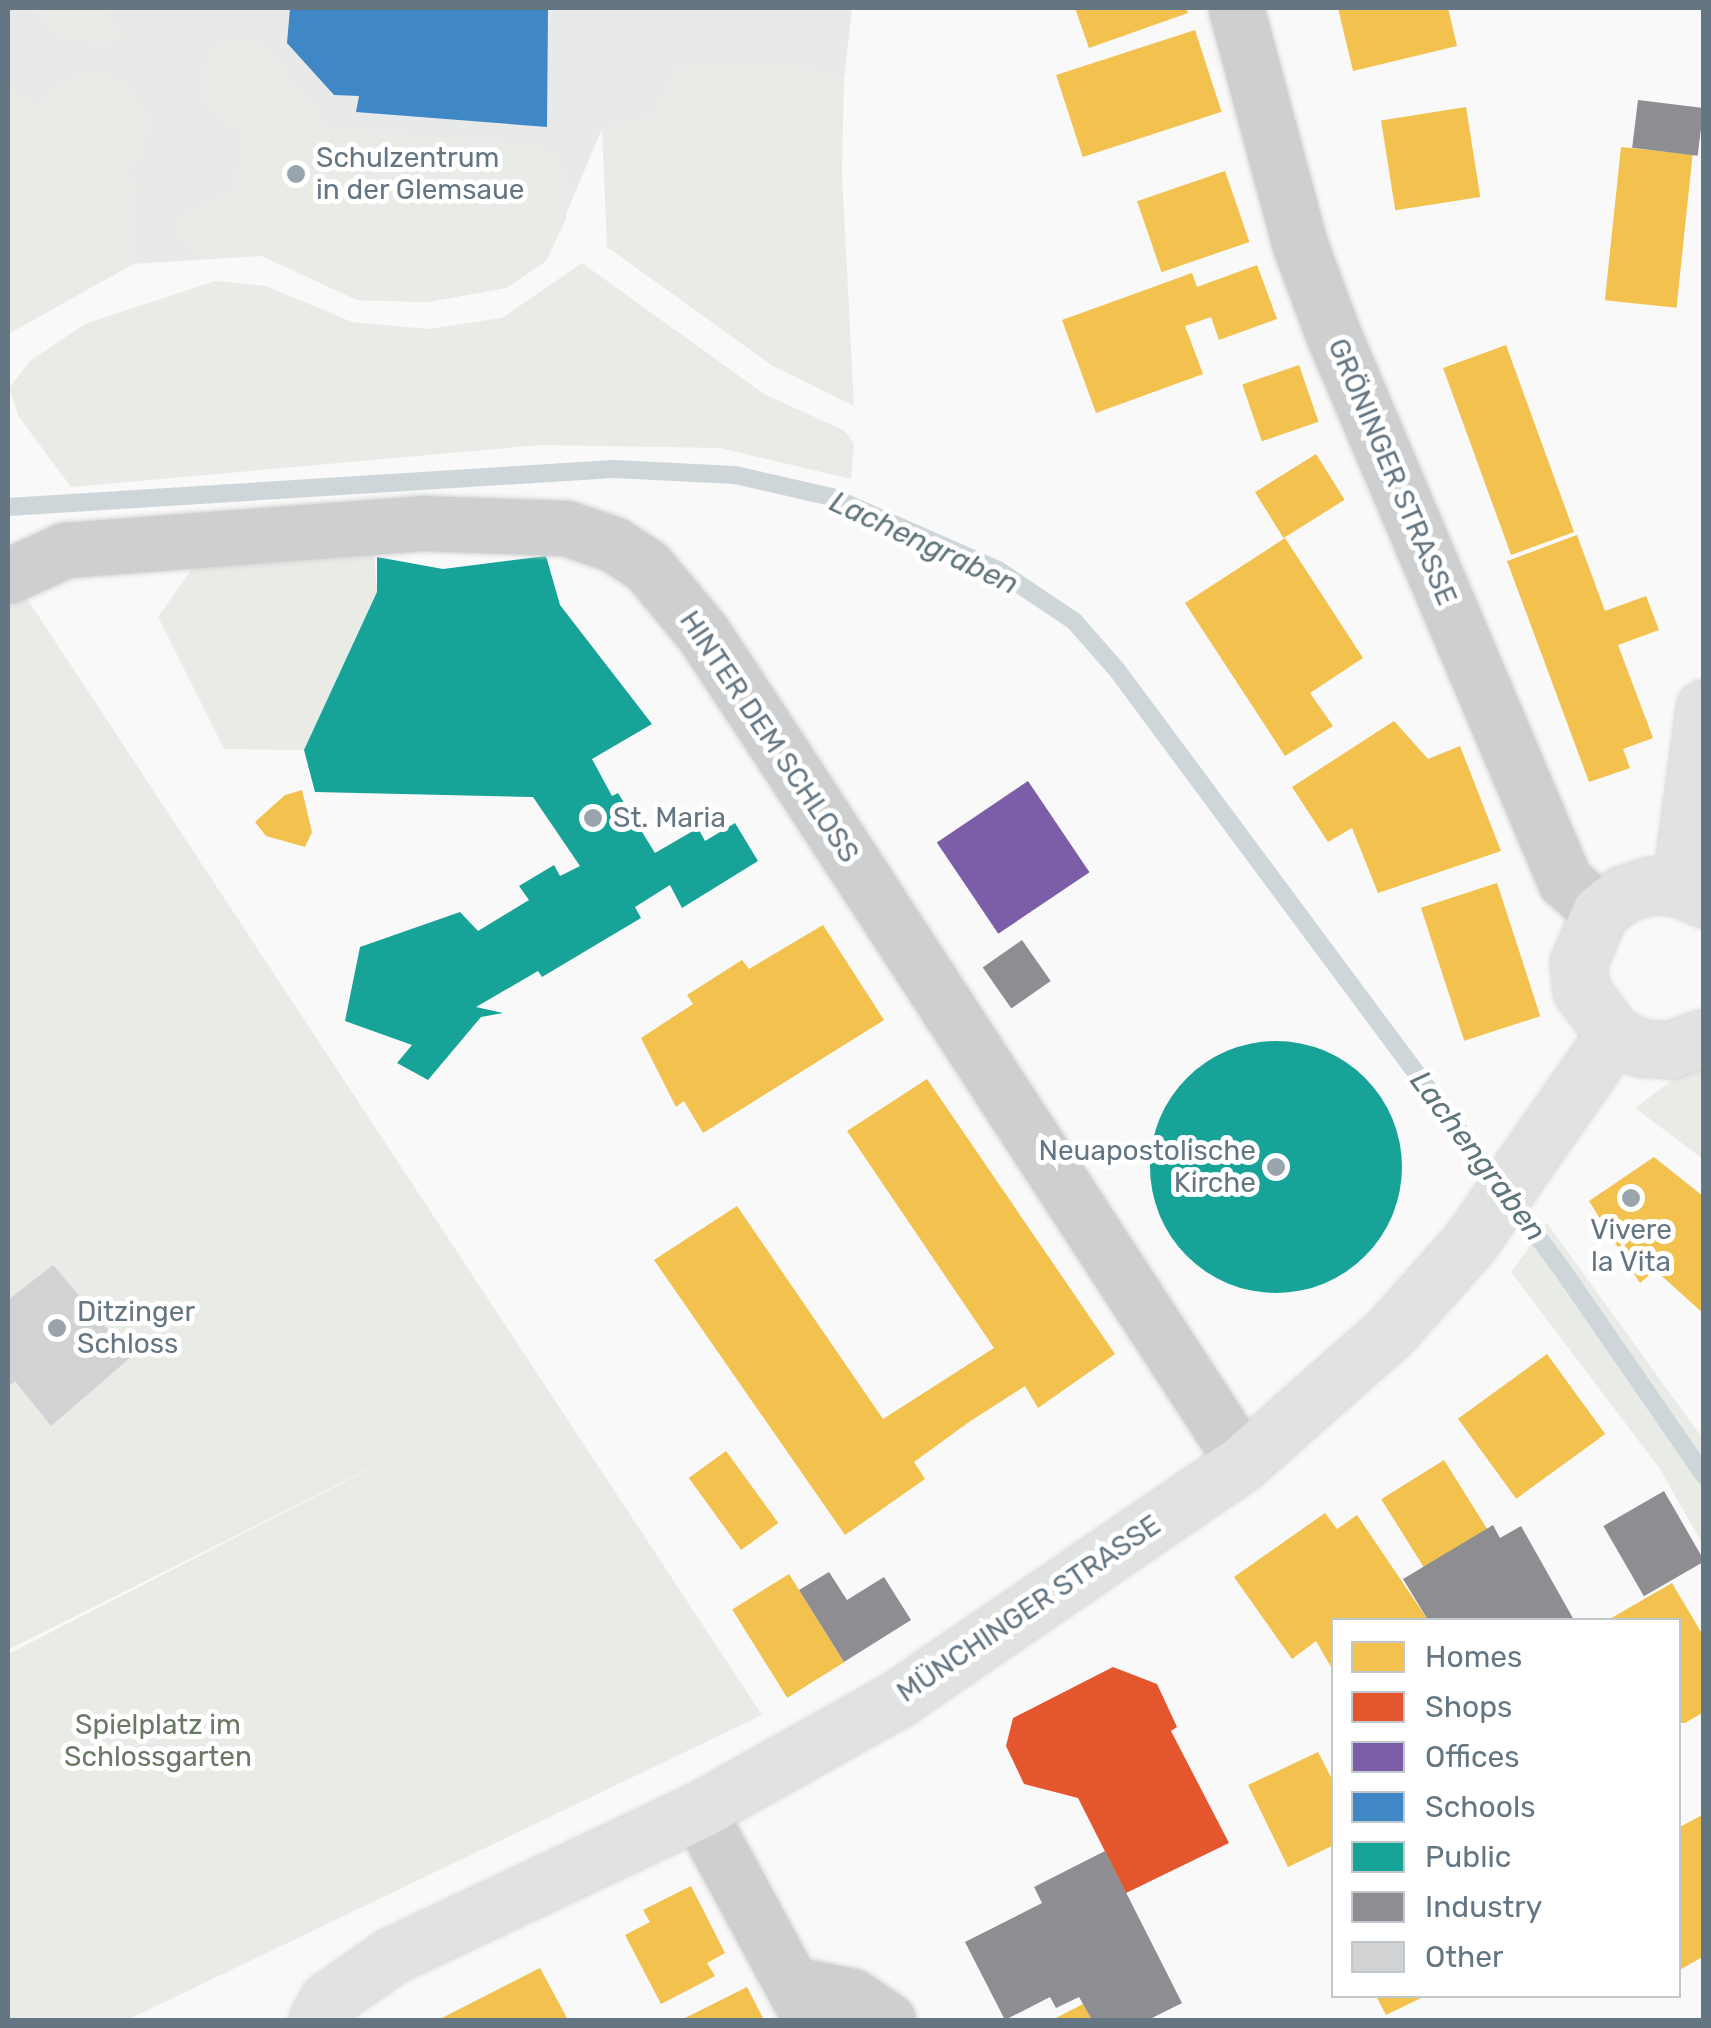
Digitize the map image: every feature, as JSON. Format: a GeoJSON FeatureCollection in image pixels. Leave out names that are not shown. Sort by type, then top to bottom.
{"type":"FeatureCollection","features":[{"type":"Feature","properties":{"kind":"main road"},"geometry":{"type":"LineString","coordinates":[[1704,708],[1692,893],[1650,886],[1623,894],[1600,912],[1578,962],[1594,1016],[1614,1035],[1640,1048],[1670,1050],[1704,1038]]}},
{"type":"Feature","properties":{"kind":"main road","name":"MÜNCHINGER STRASSE"},"geometry":{"type":"LineString","coordinates":[[316,2020],[328,2000],[391,1956],[698,1811],[968,1656],[1243,1462],[1391,1330],[1470,1242],[1533,1160],[1614,1035]]}},
{"type":"Feature","properties":{"kind":"street","name":"GRÖNINGER STRASSE"},"geometry":{"type":"LineString","coordinates":[[1236,8],[1300,245],[1333,334],[1565,882],[1600,912]]}},
{"type":"Feature","properties":{"kind":"street","name":"HINTER DEM SCHLOSS"},"geometry":{"type":"LineString","coordinates":[[8,576],[65,550],[422,523],[566,528],[613,544],[647,566],[702,632],[1243,1462]]}},
{"type":"Feature","properties":{"kind":"street"},"geometry":{"type":"LineString","coordinates":[[698,1811],[802,2002],[852,1996],[888,2020]]}},
{"type":"Feature","properties":{"kind":"shaded area","name":"Schulzentrum in der Glemsaue"},"geometry":{"type":"Polygon","coordinates":[[[8,8],[852,8],[844,80],[797,67],[678,66],[652,117],[602,129],[546,261],[506,288],[427,302],[357,300],[262,256],[133,264],[8,334],[8,8]]]}},
{"type":"Feature","properties":{"kind":"green space"},"geometry":{"type":"Polygon","coordinates":[[[31,8],[110,8],[104,21],[119,28],[122,40],[98,45],[62,36],[31,8]]]}},
{"type":"Feature","properties":{"kind":"green space"},"geometry":{"type":"Polygon","coordinates":[[[235,39],[262,42],[329,128],[534,145],[557,158],[569,190],[566,219],[546,261],[506,288],[427,302],[357,300],[262,256],[199,257],[177,232],[177,217],[231,191],[245,137],[201,99],[201,73],[211,50],[235,39]]]}},
{"type":"Feature","properties":{"kind":"green space"},"geometry":{"type":"Polygon","coordinates":[[[678,66],[797,67],[844,80],[842,174],[854,406],[773,366],[607,247],[602,129],[652,117],[678,66]]]}},
{"type":"Feature","properties":{"kind":"green space"},"geometry":{"type":"Polygon","coordinates":[[[98,72],[131,87],[148,120],[141,156],[116,180],[137,182],[133,264],[8,334],[8,85],[39,110],[61,81],[98,72]]]}},
{"type":"Feature","properties":{"kind":"green space"},"geometry":{"type":"Polygon","coordinates":[[[582,263],[764,394],[845,431],[854,444],[851,479],[720,448],[540,445],[71,487],[19,417],[9,388],[30,361],[85,324],[215,281],[266,286],[352,322],[428,329],[502,318],[582,263]]]}},
{"type":"Feature","properties":{"kind":"green space"},"geometry":{"type":"Polygon","coordinates":[[[373,539],[377,592],[304,750],[224,749],[158,617],[203,553],[373,539]]]}},
{"type":"Feature","properties":{"kind":"green space","name":"Spielplatz im Schlossgarten"},"geometry":{"type":"Polygon","coordinates":[[[22,591],[762,1715],[127,2020],[8,2020],[8,1654],[428,1439],[8,1650],[8,599],[22,591]]]}},
{"type":"Feature","properties":{"kind":"green space"},"geometry":{"type":"Polygon","coordinates":[[[1703,1068],[1703,1159],[1635,1108],[1683,1072],[1703,1068]]]}},
{"type":"Feature","properties":{"kind":"green space"},"geometry":{"type":"Polygon","coordinates":[[[1547,1223],[1703,1439],[1703,1545],[1660,1469],[1511,1272],[1547,1223]]]}},
{"type":"Feature","properties":{"kind":"building: Homes"},"geometry":{"type":"Polygon","coordinates":[[[1075,8],[1186,8],[1188,13],[1089,48],[1075,8]]]}},
{"type":"Feature","properties":{"kind":"building: Homes"},"geometry":{"type":"Polygon","coordinates":[[[1338,8],[1448,8],[1457,46],[1353,71],[1338,8]]]}},
{"type":"Feature","properties":{"kind":"building: Homes"},"geometry":{"type":"Polygon","coordinates":[[[1195,30],[1222,112],[1083,157],[1056,75],[1195,30]]]}},
{"type":"Feature","properties":{"kind":"building: Homes"},"geometry":{"type":"Polygon","coordinates":[[[1466,107],[1480,197],[1395,210],[1381,120],[1466,107]]]}},
{"type":"Feature","properties":{"kind":"building: Homes"},"geometry":{"type":"Polygon","coordinates":[[[1621,147],[1693,155],[1677,308],[1605,300],[1621,147]]]}},
{"type":"Feature","properties":{"kind":"building: Homes"},"geometry":{"type":"Polygon","coordinates":[[[1225,171],[1249,242],[1161,272],[1137,201],[1225,171]]]}},
{"type":"Feature","properties":{"kind":"building: Homes"},"geometry":{"type":"Polygon","coordinates":[[[1257,265],[1277,319],[1219,340],[1211,317],[1185,326],[1203,374],[1096,413],[1062,320],[1192,273],[1197,287],[1257,265]]]}},
{"type":"Feature","properties":{"kind":"building: Homes"},"geometry":{"type":"Polygon","coordinates":[[[1506,345],[1574,532],[1511,555],[1443,368],[1506,345]]]}},
{"type":"Feature","properties":{"kind":"building: Homes"},"geometry":{"type":"Polygon","coordinates":[[[1299,365],[1319,422],[1262,441],[1242,385],[1299,365]]]}},
{"type":"Feature","properties":{"kind":"building: Homes"},"geometry":{"type":"Polygon","coordinates":[[[1316,454],[1345,500],[1284,538],[1255,492],[1316,454]]]}},
{"type":"Feature","properties":{"kind":"building: Homes"},"geometry":{"type":"Polygon","coordinates":[[[1577,535],[1605,611],[1646,596],[1659,630],[1618,645],[1653,738],[1623,749],[1630,768],[1589,782],[1507,561],[1577,535]]]}},
{"type":"Feature","properties":{"kind":"building: Homes"},"geometry":{"type":"Polygon","coordinates":[[[1285,538],[1363,658],[1310,693],[1333,726],[1285,756],[1185,603],[1285,538]]]}},
{"type":"Feature","properties":{"kind":"building: Homes"},"geometry":{"type":"Polygon","coordinates":[[[1394,721],[1428,759],[1460,746],[1501,851],[1378,893],[1352,828],[1328,842],[1292,787],[1394,721]]]}},
{"type":"Feature","properties":{"kind":"building: Homes"},"geometry":{"type":"Polygon","coordinates":[[[302,790],[312,832],[305,847],[266,836],[255,822],[285,795],[302,790]]]}},
{"type":"Feature","properties":{"kind":"building: Homes"},"geometry":{"type":"Polygon","coordinates":[[[1497,883],[1540,1016],[1464,1041],[1421,908],[1497,883]]]}},
{"type":"Feature","properties":{"kind":"building: Homes"},"geometry":{"type":"Polygon","coordinates":[[[823,925],[884,1020],[703,1133],[684,1101],[676,1107],[641,1038],[693,1004],[687,995],[742,960],[749,969],[823,925]]]}},
{"type":"Feature","properties":{"kind":"building: Homes"},"geometry":{"type":"Polygon","coordinates":[[[927,1079],[1115,1354],[1038,1408],[1025,1386],[969,1422],[914,1462],[925,1479],[845,1535],[654,1260],[737,1206],[883,1419],[994,1348],[847,1131],[927,1079]]]}},
{"type":"Feature","properties":{"kind":"building: Homes"},"geometry":{"type":"Polygon","coordinates":[[[1654,1157],[1704,1197],[1704,1314],[1655,1270],[1640,1283],[1589,1201],[1654,1157]]]}},
{"type":"Feature","properties":{"kind":"building: Homes"},"geometry":{"type":"Polygon","coordinates":[[[1547,1354],[1605,1434],[1516,1499],[1458,1419],[1547,1354]]]}},
{"type":"Feature","properties":{"kind":"building: Homes"},"geometry":{"type":"Polygon","coordinates":[[[726,1451],[778,1523],[741,1550],[689,1478],[726,1451]]]}},
{"type":"Feature","properties":{"kind":"building: Homes"},"geometry":{"type":"Polygon","coordinates":[[[1444,1460],[1487,1530],[1425,1569],[1381,1499],[1444,1460]]]}},
{"type":"Feature","properties":{"kind":"building: Homes"},"geometry":{"type":"Polygon","coordinates":[[[1325,1513],[1337,1529],[1357,1515],[1427,1618],[1331,1618],[1331,1667],[1316,1641],[1292,1659],[1234,1577],[1325,1513]]]}},
{"type":"Feature","properties":{"kind":"building: Homes"},"geometry":{"type":"Polygon","coordinates":[[[789,1574],[844,1662],[787,1698],[732,1610],[789,1574]]]}},
{"type":"Feature","properties":{"kind":"building: Homes"},"geometry":{"type":"Polygon","coordinates":[[[1672,1583],[1704,1637],[1704,1712],[1681,1723],[1681,1618],[1611,1618],[1672,1583]]]}},
{"type":"Feature","properties":{"kind":"building: Homes"},"geometry":{"type":"Polygon","coordinates":[[[1318,1752],[1331,1777],[1331,1846],[1288,1867],[1248,1785],[1318,1752]]]}},
{"type":"Feature","properties":{"kind":"building: Homes"},"geometry":{"type":"Polygon","coordinates":[[[1704,1814],[1704,1956],[1681,1969],[1681,1826],[1704,1814]]]}},
{"type":"Feature","properties":{"kind":"building: Homes"},"geometry":{"type":"Polygon","coordinates":[[[691,1886],[725,1953],[707,1963],[715,1976],[661,2004],[625,1935],[650,1922],[643,1910],[691,1886]]]}},
{"type":"Feature","properties":{"kind":"building: Homes"},"geometry":{"type":"Polygon","coordinates":[[[540,1968],[568,2020],[438,2020],[540,1968]]]}},
{"type":"Feature","properties":{"kind":"building: Homes"},"geometry":{"type":"Polygon","coordinates":[[[747,1987],[764,2020],[681,2020],[747,1987]]]}},
{"type":"Feature","properties":{"kind":"building: Homes"},"geometry":{"type":"Polygon","coordinates":[[[1377,1998],[1421,1998],[1386,2015],[1377,1998]]]}},
{"type":"Feature","properties":{"kind":"building: Homes"},"geometry":{"type":"Polygon","coordinates":[[[1083,2004],[1092,2020],[1052,2020],[1083,2004]]]}},
{"type":"Feature","properties":{"kind":"building: Shops"},"geometry":{"type":"Polygon","coordinates":[[[1113,1667],[1157,1684],[1177,1727],[1171,1731],[1229,1843],[1126,1893],[1078,1798],[1024,1784],[1006,1746],[1013,1718],[1113,1667]]]}},
{"type":"Feature","properties":{"kind":"building: Offices"},"geometry":{"type":"Polygon","coordinates":[[[1028,781],[1090,872],[998,934],[937,843],[1028,781]]]}},
{"type":"Feature","properties":{"kind":"building: Schools"},"geometry":{"type":"Polygon","coordinates":[[[290,8],[548,8],[547,127],[356,112],[359,96],[334,95],[287,43],[290,8]]]}},
{"type":"Feature","properties":{"kind":"building: Public","name":"St. Maria"},"geometry":{"type":"Polygon","coordinates":[[[546,556],[560,605],[652,724],[592,759],[612,796],[618,793],[655,853],[698,828],[705,841],[735,823],[758,861],[682,908],[670,885],[635,907],[641,918],[542,977],[538,971],[476,1007],[503,1013],[481,1017],[428,1080],[397,1063],[412,1045],[345,1021],[360,947],[460,912],[478,931],[529,900],[519,886],[554,865],[560,876],[580,866],[533,797],[315,792],[304,750],[377,592],[377,557],[443,569],[546,556]]]}},
{"type":"Feature","properties":{"kind":"building: Public","name":"Neuapostolische Kirche"},"geometry":{"type":"Polygon","coordinates":[[[1276,1041],[1324,1050],[1365,1078],[1393,1119],[1402,1167],[1393,1215],[1365,1256],[1324,1284],[1276,1293],[1228,1284],[1187,1256],[1159,1215],[1150,1167],[1159,1119],[1187,1078],[1228,1050],[1276,1041]]]}},
{"type":"Feature","properties":{"kind":"building: Industry"},"geometry":{"type":"Polygon","coordinates":[[[1638,100],[1704,108],[1698,156],[1632,148],[1638,100]]]}},
{"type":"Feature","properties":{"kind":"building: Industry"},"geometry":{"type":"Polygon","coordinates":[[[1022,940],[1051,981],[1011,1008],[983,968],[1022,940]]]}},
{"type":"Feature","properties":{"kind":"building: Industry"},"geometry":{"type":"Polygon","coordinates":[[[1664,1491],[1704,1561],[1644,1596],[1603,1526],[1664,1491]]]}},
{"type":"Feature","properties":{"kind":"building: Industry"},"geometry":{"type":"Polygon","coordinates":[[[1493,1525],[1500,1538],[1521,1526],[1573,1618],[1427,1618],[1403,1579],[1493,1525]]]}},
{"type":"Feature","properties":{"kind":"building: Industry"},"geometry":{"type":"Polygon","coordinates":[[[829,1572],[847,1600],[884,1577],[911,1620],[844,1662],[799,1590],[829,1572]]]}},
{"type":"Feature","properties":{"kind":"building: Industry"},"geometry":{"type":"Polygon","coordinates":[[[1105,1851],[1182,2003],[1148,2020],[1092,2020],[1079,1997],[1056,2008],[1050,1997],[1005,2020],[965,1942],[1042,1903],[1034,1887],[1105,1851]]]}},
{"type":"Feature","properties":{"kind":"building: Other","name":"Ditzinger Schloss"},"geometry":{"type":"Polygon","coordinates":[[[53,1265],[131,1357],[51,1426],[15,1381],[8,1387],[8,1300],[53,1265]]]}},
{"type":"Feature","properties":{"kind":"waterway","name":"Lachengraben"},"geometry":{"type":"LineString","coordinates":[[8,507],[614,469],[735,475],[832,497],[998,570],[1074,621],[1117,670],[1561,1268],[1704,1475]]}},
{"type":"Feature","properties":{"kind":"place","name":"Schulzentrum in der Glemsaue"},"geometry":{"type":"Point","coordinates":[296,174]}},
{"type":"Feature","properties":{"kind":"place","name":"St. Maria"},"geometry":{"type":"Point","coordinates":[593,818]}},
{"type":"Feature","properties":{"kind":"place","name":"Neuapostolische Kirche"},"geometry":{"type":"Point","coordinates":[1276,1167]}},
{"type":"Feature","properties":{"kind":"place","name":"Vivere la Vita"},"geometry":{"type":"Point","coordinates":[1631,1198]}},
{"type":"Feature","properties":{"kind":"place","name":"Ditzinger Schloss"},"geometry":{"type":"Point","coordinates":[57,1328]}}]}
